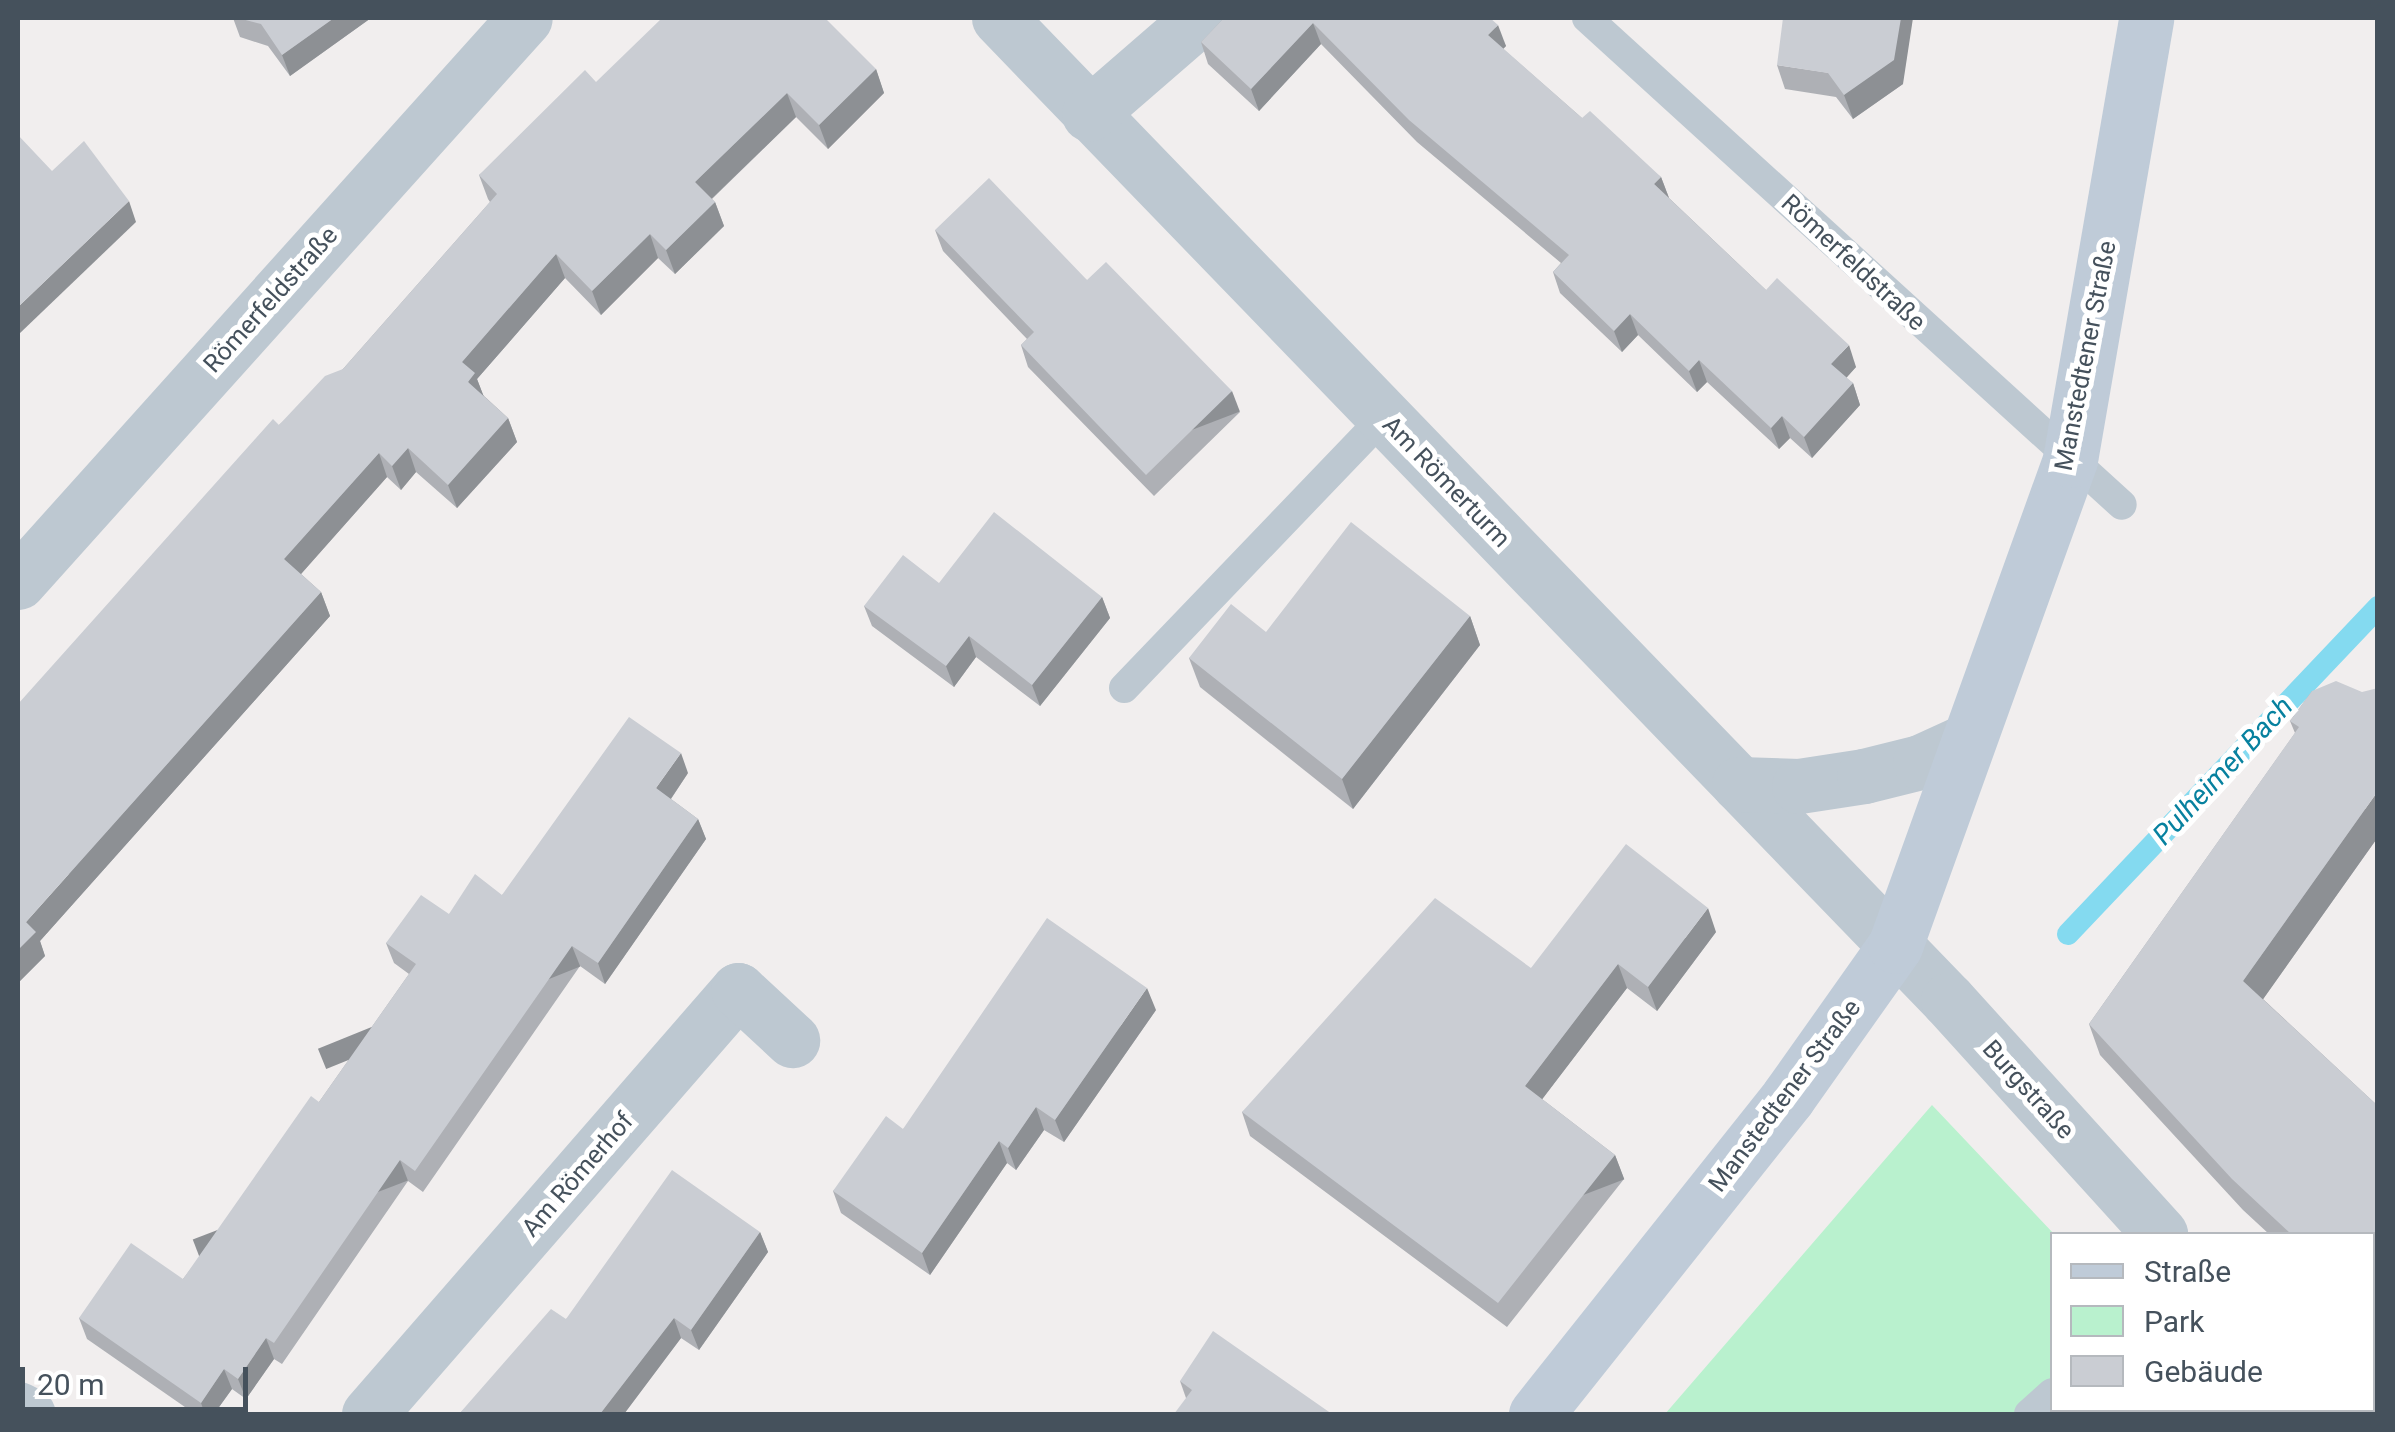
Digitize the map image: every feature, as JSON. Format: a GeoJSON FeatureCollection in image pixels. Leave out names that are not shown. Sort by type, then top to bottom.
{"type":"FeatureCollection","features":[{"type":"Feature","properties":{"kind":"street","name":"Römerfeldstraße"},"geometry":{"type":"LineString","coordinates":[[18,582],[525,18]]}},
{"type":"Feature","properties":{"kind":"street","name":"Am Römerturm"},"geometry":{"type":"LineString","coordinates":[[998,18],[1895,946]]}},
{"type":"Feature","properties":{"kind":"street"},"geometry":{"type":"LineString","coordinates":[[1089,114],[1200,18]]}},
{"type":"Feature","properties":{"kind":"street","name":"Manstedtener Straße"},"geometry":{"type":"LineString","coordinates":[[1536,1414],[1788,1096],[1895,946],[2070,460],[2146,18]]}},
{"type":"Feature","properties":{"kind":"street"},"geometry":{"type":"LineString","coordinates":[[1739,784],[1799,786],[1864,776],[1968,740]]}},
{"type":"Feature","properties":{"kind":"street","name":"Burgstraße"},"geometry":{"type":"LineString","coordinates":[[1895,946],[2158,1232]]}},
{"type":"Feature","properties":{"kind":"street","name":"Am Römerhof"},"geometry":{"type":"LineString","coordinates":[[369,1414],[738,990],[792,1040]]}},
{"type":"Feature","properties":{"kind":"street"},"geometry":{"type":"LineString","coordinates":[[18,1409],[28,1414]]}},
{"type":"Feature","properties":{"kind":"lane","name":"Römerfeldstraße"},"geometry":{"type":"LineString","coordinates":[[1587,18],[2122,505]]}},
{"type":"Feature","properties":{"kind":"lane"},"geometry":{"type":"LineString","coordinates":[[1124,688],[1384,417]]}},
{"type":"Feature","properties":{"kind":"lane"},"geometry":{"type":"LineString","coordinates":[[2030,1414],[2050,1395]]}},
{"type":"Feature","properties":{"kind":"green space"},"geometry":{"type":"Polygon","coordinates":[[[1932,1105],[2052,1232],[2050,1412],[2265,1414],[1665,1414],[1932,1105]]]}},
{"type":"Feature","properties":{"kind":"building"},"geometry":{"type":"Polygon","coordinates":[[[238,18],[334,18],[282,55],[261,24],[238,18]]]}},
{"type":"Feature","properties":{"kind":"building"},"geometry":{"type":"Polygon","coordinates":[[[662,18],[825,18],[876,69],[819,125],[787,93],[695,182],[715,202],[666,250],[650,234],[592,291],[556,254],[462,362],[475,373],[468,382],[508,418],[448,485],[408,448],[392,466],[379,453],[284,559],[321,592],[26,922],[36,932],[18,950],[18,704],[273,419],[279,425],[325,376],[343,369],[497,194],[479,175],[585,70],[596,82],[662,18]]]}},
{"type":"Feature","properties":{"kind":"building"},"geometry":{"type":"Polygon","coordinates":[[[1224,18],[1490,18],[1498,25],[1488,35],[1582,118],[1590,111],[1661,177],[1654,184],[1766,290],[1777,278],[1849,345],[1831,364],[1853,383],[1804,437],[1782,416],[1771,428],[1699,360],[1689,371],[1630,314],[1614,331],[1553,272],[1569,255],[1409,120],[1313,23],[1251,89],[1201,42],[1224,18]]]}},
{"type":"Feature","properties":{"kind":"building"},"geometry":{"type":"Polygon","coordinates":[[[1783,18],[1901,18],[1894,60],[1844,95],[1828,73],[1777,65],[1783,18]]]}},
{"type":"Feature","properties":{"kind":"building"},"geometry":{"type":"Polygon","coordinates":[[[18,135],[52,171],[84,141],[129,201],[18,307],[18,135]]]}},
{"type":"Feature","properties":{"kind":"building"},"geometry":{"type":"Polygon","coordinates":[[[989,178],[1087,280],[1106,262],[1232,391],[1146,475],[1021,345],[1034,332],[935,230],[989,178]]]}},
{"type":"Feature","properties":{"kind":"building"},"geometry":{"type":"Polygon","coordinates":[[[994,512],[1102,597],[1032,685],[969,636],[946,666],[864,606],[903,555],[939,583],[994,512]]]}},
{"type":"Feature","properties":{"kind":"building"},"geometry":{"type":"Polygon","coordinates":[[[1351,522],[1470,616],[1342,779],[1189,658],[1231,604],[1266,632],[1351,522]]]}},
{"type":"Feature","properties":{"kind":"building"},"geometry":{"type":"Polygon","coordinates":[[[2336,681],[2362,692],[2378,688],[2378,791],[2243,981],[2378,1106],[2378,1316],[2375,1232],[2289,1232],[2232,1179],[2089,1024],[2299,727],[2290,721],[2312,691],[2336,681]]]}},
{"type":"Feature","properties":{"kind":"building"},"geometry":{"type":"Polygon","coordinates":[[[629,717],[681,753],[656,788],[698,819],[598,963],[572,946],[415,1171],[400,1160],[274,1343],[266,1338],[238,1379],[224,1369],[201,1403],[79,1318],[131,1243],[183,1279],[311,1096],[319,1102],[416,964],[386,943],[421,895],[449,914],[475,874],[502,895],[629,717]]]}},
{"type":"Feature","properties":{"kind":"building"},"geometry":{"type":"Polygon","coordinates":[[[1626,844],[1708,908],[1648,987],[1618,964],[1525,1086],[1615,1155],[1498,1303],[1242,1112],[1435,898],[1531,968],[1626,844]]]}},
{"type":"Feature","properties":{"kind":"building"},"geometry":{"type":"Polygon","coordinates":[[[1047,918],[1147,988],[1055,1120],[1036,1107],[1008,1148],[999,1141],[922,1253],[833,1191],[886,1116],[903,1129],[1047,918]]]}},
{"type":"Feature","properties":{"kind":"building"},"geometry":{"type":"Polygon","coordinates":[[[672,1170],[760,1232],[691,1330],[674,1318],[600,1414],[459,1414],[551,1309],[566,1319],[672,1170]]]}},
{"type":"Feature","properties":{"kind":"building"},"geometry":{"type":"Polygon","coordinates":[[[1213,1331],[1332,1414],[1174,1414],[1192,1390],[1180,1381],[1213,1331]]]}},
{"type":"Feature","properties":{"kind":"waterway","name":"Pulheimer Bach"},"geometry":{"type":"LineString","coordinates":[[2068,934],[2378,607]]}}]}
